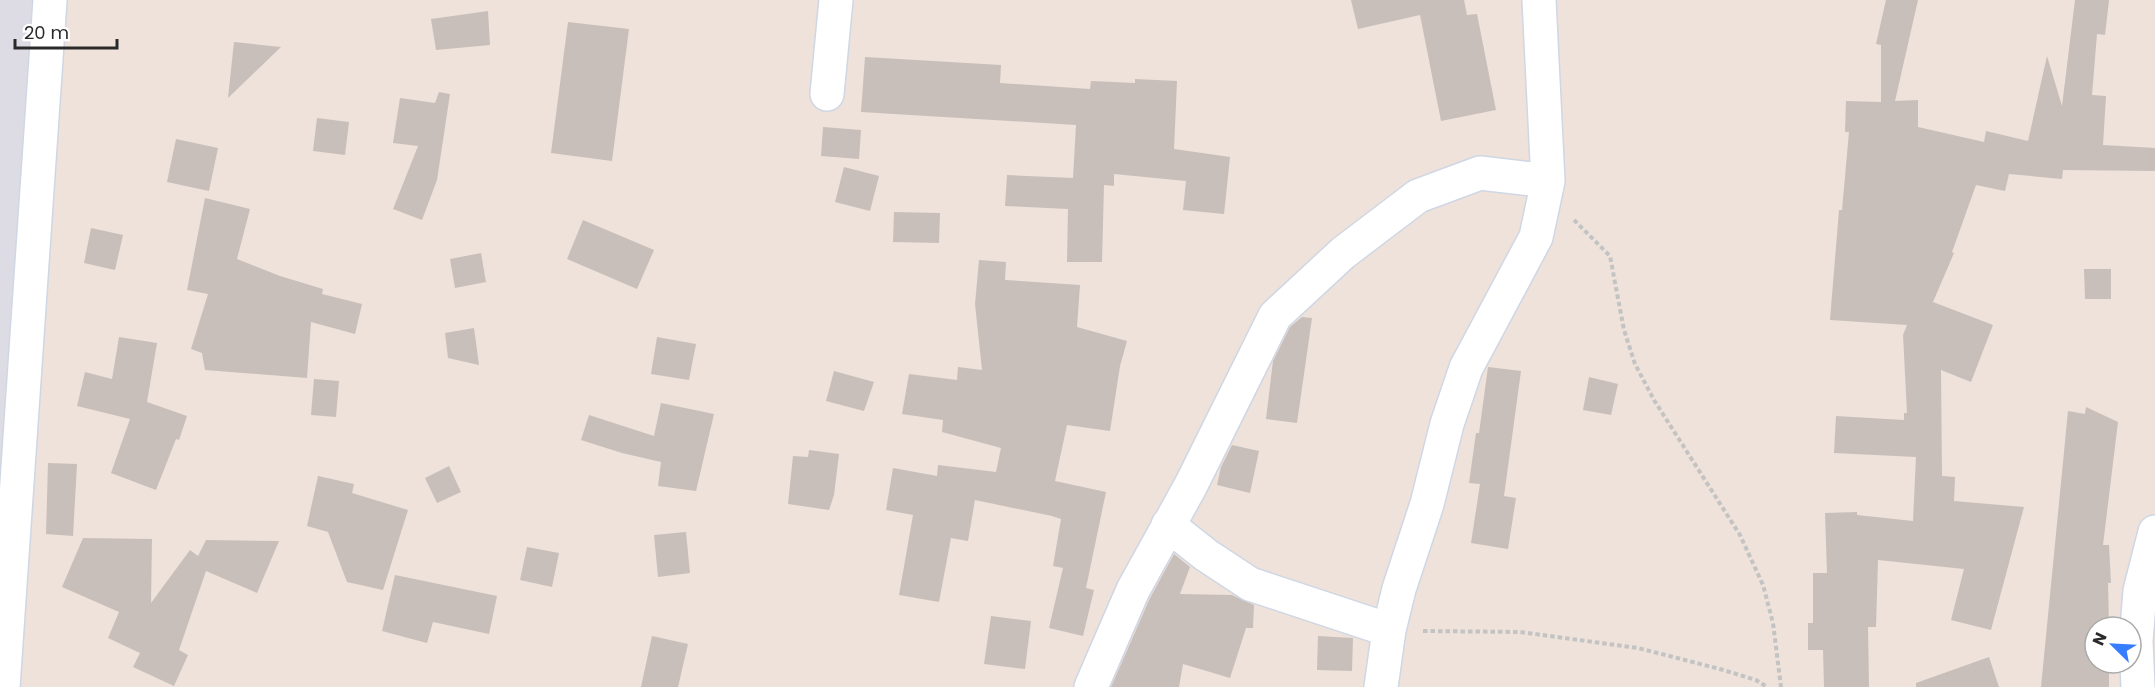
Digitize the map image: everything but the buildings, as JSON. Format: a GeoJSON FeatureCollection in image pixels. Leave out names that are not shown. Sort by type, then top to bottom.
{"type":"FeatureCollection","features":[{"type":"Feature","properties":{"kind":"street"},"geometry":{"type":"LineString","coordinates":[[3,687],[50,0]]}},
{"type":"Feature","properties":{"kind":"street"},"geometry":{"type":"LineString","coordinates":[[827,94],[836,0]]}},
{"type":"Feature","properties":{"kind":"street"},"geometry":{"type":"LineString","coordinates":[[1381,687],[1389,630],[1399,589],[1427,504],[1447,424],[1466,368],[1536,237],[1548,181],[1539,0]]}},
{"type":"Feature","properties":{"kind":"street"},"geometry":{"type":"LineString","coordinates":[[1090,687],[1133,590],[1191,485],[1275,316],[1343,253],[1418,195],[1480,173],[1548,181]]}},
{"type":"Feature","properties":{"kind":"street"},"geometry":{"type":"LineString","coordinates":[[1168,525],[1206,555],[1250,584],[1389,630]]}},
{"type":"Feature","properties":{"kind":"street"},"geometry":{"type":"LineString","coordinates":[[2138,687],[2136,641],[2140,591],[2155,531]]}},
{"type":"Feature","properties":{"kind":"path"},"geometry":{"type":"LineString","coordinates":[[1548,181],[1576,223],[1610,256],[1624,330],[1635,364],[1654,400],[1745,545],[1763,585],[1773,623],[1781,687]]}},
{"type":"Feature","properties":{"kind":"path"},"geometry":{"type":"LineString","coordinates":[[1389,630],[1520,632],[1638,648],[1720,669],[1756,680],[1767,687]]}},
{"type":"Feature","properties":{"kind":"shaded area"},"geometry":{"type":"Polygon","coordinates":[[[0,0],[54,0],[0,687],[0,0]]]}}]}
